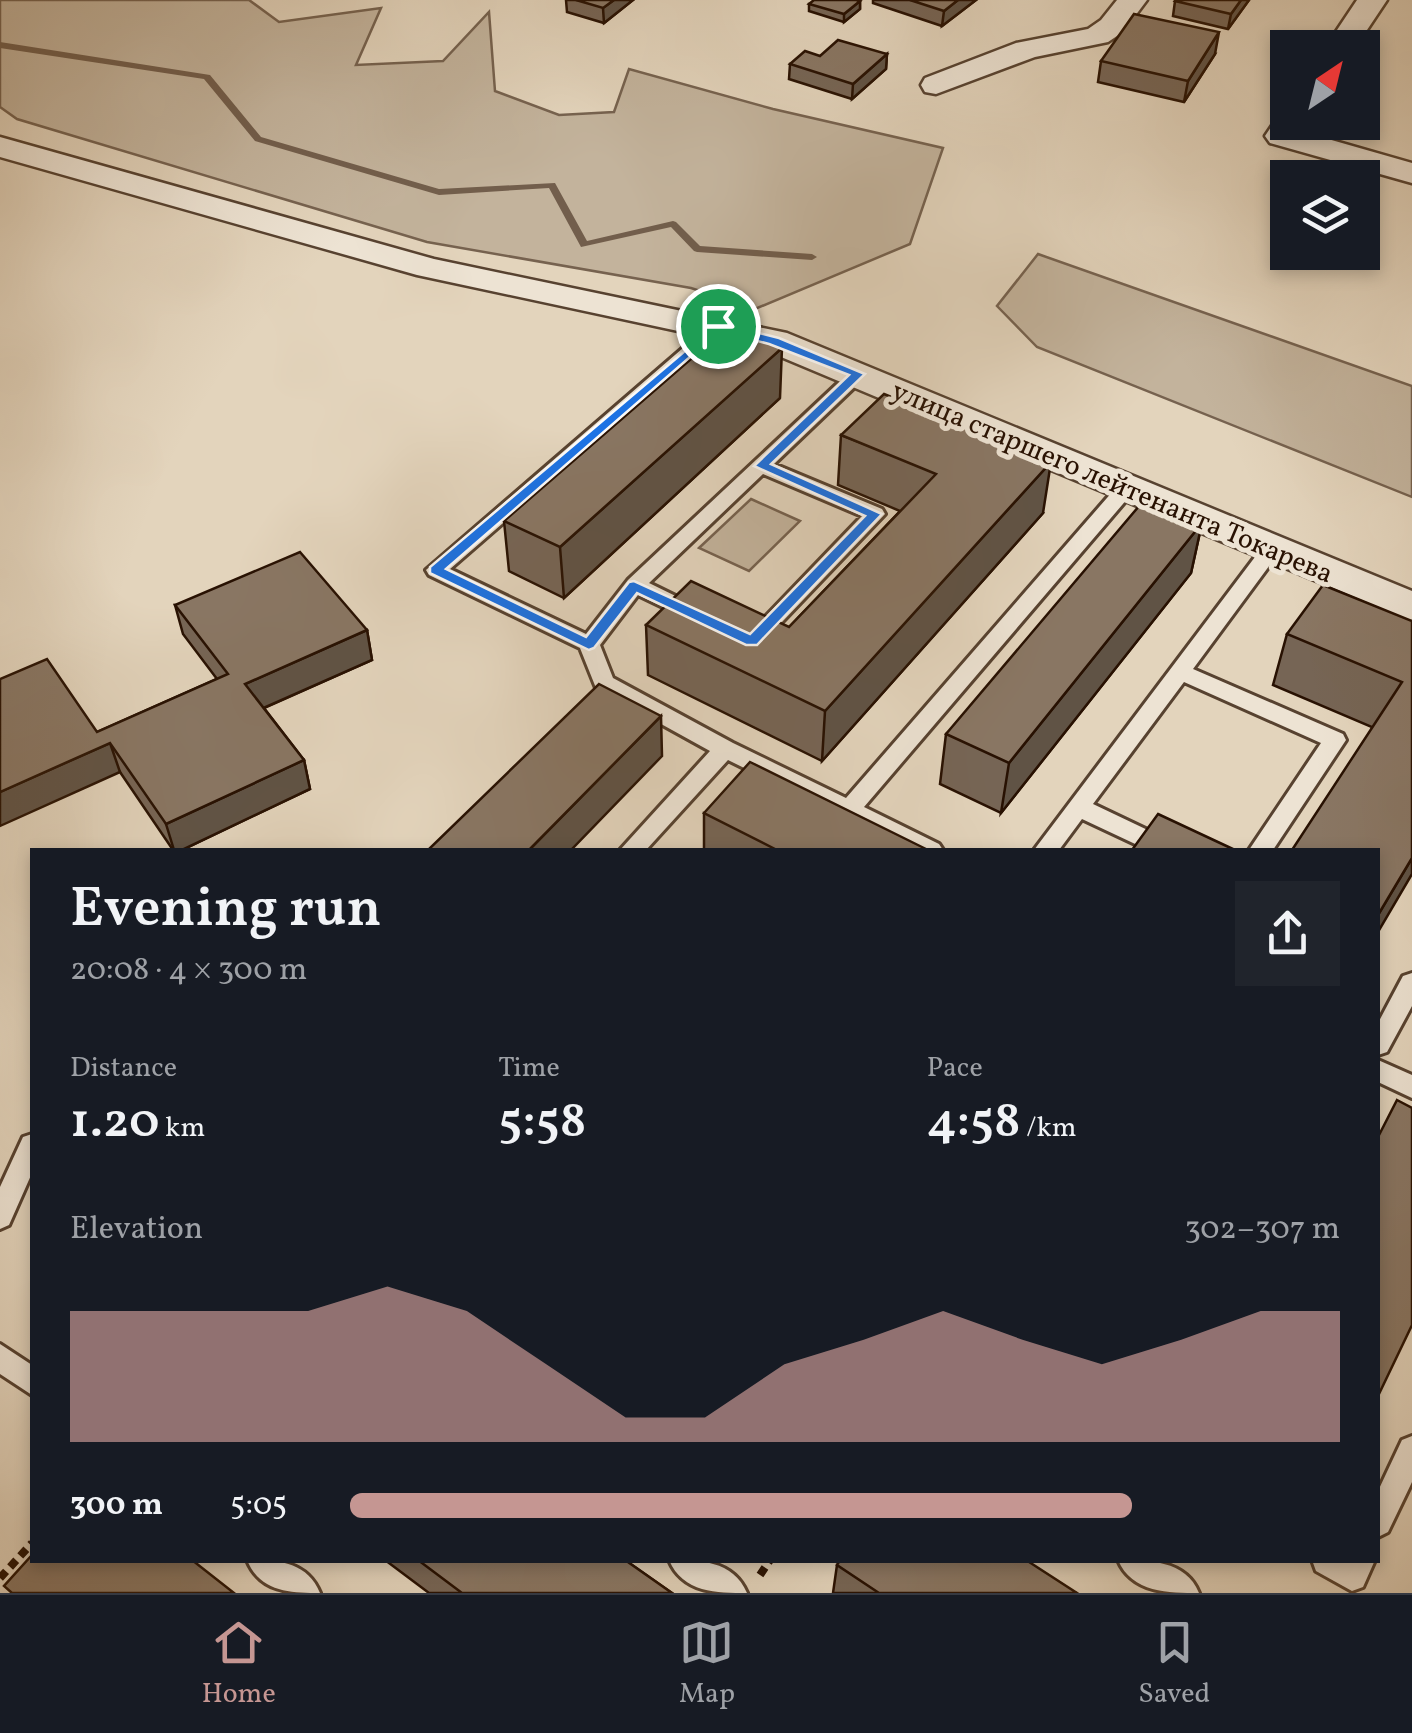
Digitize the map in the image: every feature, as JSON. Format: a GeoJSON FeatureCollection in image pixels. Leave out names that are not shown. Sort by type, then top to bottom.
{"type":"FeatureCollection","features":[{"type":"Feature","properties":{"kind":"street"},"geometry":{"type":"LineString","coordinates":[[936,85],[1027,48],[1097,36],[1112,26],[1132,0]]}},
{"type":"Feature","properties":{"kind":"street"},"geometry":{"type":"LineString","coordinates":[[1352,30],[1372,0]]}},
{"type":"Feature","properties":{"kind":"street"},"geometry":{"type":"LineString","coordinates":[[1295,140],[1412,174]]}},
{"type":"Feature","properties":{"kind":"street","name":"улица старшего лейтенанта Токарева"},"geometry":{"type":"LineString","coordinates":[[0,147],[346,247],[494,283],[774,341],[1412,607]]}},
{"type":"Feature","properties":{"kind":"lane"},"geometry":{"type":"LineString","coordinates":[[589,644],[436,570],[724,332]]}},
{"type":"Feature","properties":{"kind":"lane"},"geometry":{"type":"LineString","coordinates":[[858,374],[634,586],[589,644],[596,690],[926,848]]}},
{"type":"Feature","properties":{"kind":"lane"},"geometry":{"type":"LineString","coordinates":[[634,586],[752,641],[875,514],[761,466]]}},
{"type":"Feature","properties":{"kind":"lane"},"geometry":{"type":"LineString","coordinates":[[849,810],[1128,488]]}},
{"type":"Feature","properties":{"kind":"lane"},"geometry":{"type":"LineString","coordinates":[[1047,848],[1262,562]]}},
{"type":"Feature","properties":{"kind":"lane"},"geometry":{"type":"LineString","coordinates":[[1181,672],[1335,740],[1262,848]]}},
{"type":"Feature","properties":{"kind":"lane"},"geometry":{"type":"LineString","coordinates":[[634,848],[725,749]]}},
{"type":"Feature","properties":{"kind":"lane"},"geometry":{"type":"LineString","coordinates":[[1078,807],[1165,848]]}},
{"type":"Feature","properties":{"kind":"lane"},"geometry":{"type":"LineString","coordinates":[[1380,1040],[1412,983]]}},
{"type":"Feature","properties":{"kind":"lane"},"geometry":{"type":"LineString","coordinates":[[1380,1071],[1412,1086]]}},
{"type":"Feature","properties":{"kind":"lane"},"geometry":{"type":"LineString","coordinates":[[0,1217],[30,1150]]}},
{"type":"Feature","properties":{"kind":"lane"},"geometry":{"type":"LineString","coordinates":[[0,1357],[30,1380]]}},
{"type":"Feature","properties":{"kind":"lane"},"geometry":{"type":"LineString","coordinates":[[1380,1518],[1412,1450]]}},
{"type":"Feature","properties":{"kind":"lane"},"geometry":{"type":"LineString","coordinates":[[266,1563],[305,1593]]}},
{"type":"Feature","properties":{"kind":"lane"},"geometry":{"type":"LineString","coordinates":[[688,1563],[732,1593]]}},
{"type":"Feature","properties":{"kind":"lane"},"geometry":{"type":"LineString","coordinates":[[1138,1563],[1184,1593]]}},
{"type":"Feature","properties":{"kind":"lane"},"geometry":{"type":"LineString","coordinates":[[1332,1563],[1352,1576],[1358,1563]]}},
{"type":"Feature","properties":{"kind":"path"},"geometry":{"type":"LineString","coordinates":[[0,1578],[30,1545]]}},
{"type":"Feature","properties":{"kind":"shaded area"},"geometry":{"type":"Polygon","coordinates":[[[0,0],[249,0],[279,22],[381,8],[356,65],[443,61],[489,12],[495,91],[559,115],[614,112],[629,69],[773,109],[943,148],[910,244],[755,309],[691,288],[427,242],[17,119],[0,107],[0,0]]]}},
{"type":"Feature","properties":{"kind":"shaded area"},"geometry":{"type":"Polygon","coordinates":[[[1038,254],[1412,386],[1412,497],[1037,347],[997,306],[1038,254]]]}},
{"type":"Feature","properties":{"kind":"shaded area"},"geometry":{"type":"Polygon","coordinates":[[[751,499],[800,521],[749,571],[699,548],[751,499]]]}},
{"type":"Feature","properties":{"kind":"building"},"geometry":{"type":"Polygon","coordinates":[[[576,0],[614,0],[603,8],[576,0]]]}},
{"type":"Feature","properties":{"kind":"building"},"geometry":{"type":"Polygon","coordinates":[[[814,0],[860,1],[844,14],[809,4],[814,0]]]}},
{"type":"Feature","properties":{"kind":"building"},"geometry":{"type":"Polygon","coordinates":[[[910,0],[958,0],[944,11],[910,0]]]}},
{"type":"Feature","properties":{"kind":"building"},"geometry":{"type":"Polygon","coordinates":[[[1176,0],[1241,0],[1231,14],[1176,0]]]}},
{"type":"Feature","properties":{"kind":"building"},"geometry":{"type":"Polygon","coordinates":[[[1134,14],[1219,32],[1188,81],[1101,61],[1134,14]]]}},
{"type":"Feature","properties":{"kind":"building"},"geometry":{"type":"Polygon","coordinates":[[[838,40],[887,54],[853,84],[790,64],[805,51],[820,56],[838,40]]]}},
{"type":"Feature","properties":{"kind":"building"},"geometry":{"type":"Polygon","coordinates":[[[729,326],[782,348],[560,547],[504,521],[729,326]]]}},
{"type":"Feature","properties":{"kind":"building"},"geometry":{"type":"Polygon","coordinates":[[[884,394],[1051,462],[825,711],[646,625],[691,581],[789,627],[936,474],[841,435],[884,394]]]}},
{"type":"Feature","properties":{"kind":"building"},"geometry":{"type":"Polygon","coordinates":[[[1145,499],[1202,523],[1009,763],[946,734],[1145,499]]]}},
{"type":"Feature","properties":{"kind":"building"},"geometry":{"type":"Polygon","coordinates":[[[300,552],[367,630],[245,684],[304,760],[166,824],[110,743],[0,792],[0,679],[47,659],[97,732],[228,674],[175,605],[300,552]]]}},
{"type":"Feature","properties":{"kind":"building"},"geometry":{"type":"Polygon","coordinates":[[[1323,585],[1412,621],[1412,858],[1380,912],[1380,848],[1293,848],[1402,682],[1287,634],[1323,585]]]}},
{"type":"Feature","properties":{"kind":"building"},"geometry":{"type":"Polygon","coordinates":[[[599,684],[661,716],[531,848],[430,848],[599,684]]]}},
{"type":"Feature","properties":{"kind":"building"},"geometry":{"type":"Polygon","coordinates":[[[750,762],[924,848],[773,848],[704,813],[750,762]]]}},
{"type":"Feature","properties":{"kind":"building"},"geometry":{"type":"Polygon","coordinates":[[[1158,814],[1231,848],[1133,848],[1158,814]]]}},
{"type":"Feature","properties":{"kind":"building"},"geometry":{"type":"Polygon","coordinates":[[[1397,1100],[1412,1108],[1412,1325],[1380,1392],[1380,1133],[1397,1100]]]}},
{"type":"Feature","properties":{"kind":"building"},"geometry":{"type":"Polygon","coordinates":[[[30,1557],[30,1563],[196,1563],[234,1593],[12,1593],[4,1586],[30,1557]]]}},
{"type":"Feature","properties":{"kind":"building"},"geometry":{"type":"Polygon","coordinates":[[[422,1563],[629,1563],[672,1593],[462,1593],[422,1563]]]}},
{"type":"Feature","properties":{"kind":"building"},"geometry":{"type":"Polygon","coordinates":[[[1031,1563],[1077,1593],[879,1593],[837,1565],[1031,1563]]]}},
{"type":"Feature","properties":{"kind":"waterway"},"geometry":{"type":"LineString","coordinates":[[0,45],[207,77],[258,139],[439,192],[552,185],[584,245],[673,224],[697,249],[812,257]]}},
{"type":"Feature","properties":{"kind":"route"},"geometry":{"type":"LineString","coordinates":[[718,326],[774,341],[858,374],[761,466],[875,514],[752,641],[634,586],[589,644],[436,570],[718,326]]}}]}
